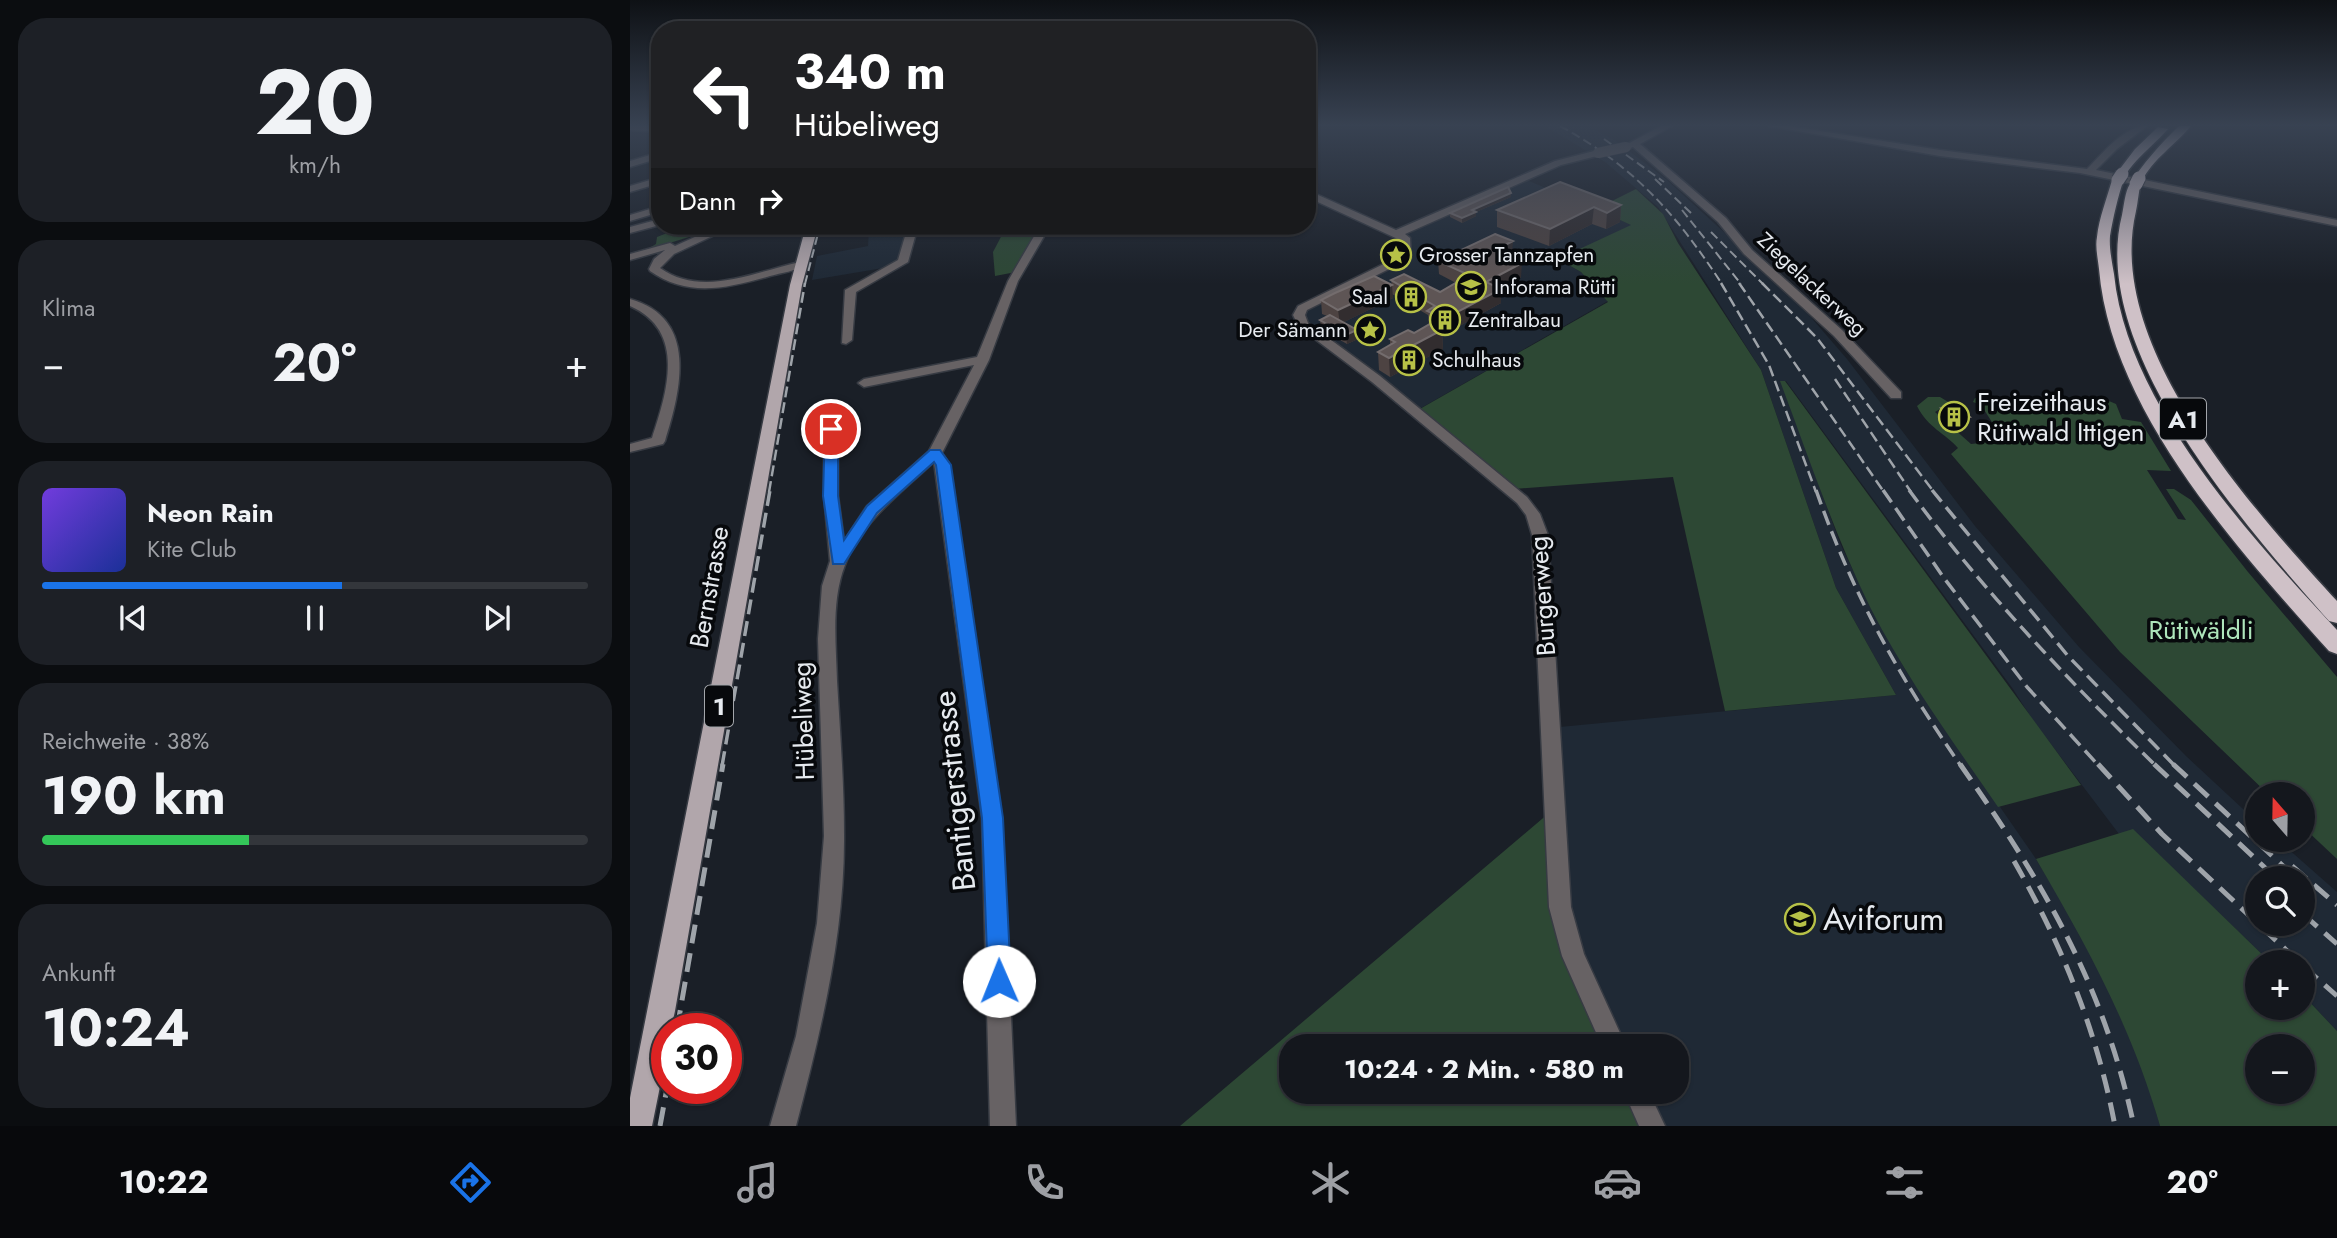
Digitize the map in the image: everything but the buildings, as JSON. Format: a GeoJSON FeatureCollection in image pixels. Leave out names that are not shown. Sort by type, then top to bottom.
{"type":"FeatureCollection","features":[{"type":"Feature","properties":{"kind":"highway","name":"A1"},"geometry":{"type":"LineString","coordinates":[[2129,179],[2123,221],[2122,258],[2134,317],[2151,360],[2179,413],[2227,483],[2337,615]]}},
{"type":"Feature","properties":{"kind":"highway","name":"A1"},"geometry":{"type":"LineString","coordinates":[[2129,179],[2104,224],[2103,266],[2112,312],[2131,364],[2165,426],[2215,500],[2269,569],[2337,645]]}},
{"type":"Feature","properties":{"kind":"main road","name":"Bernstrasse"},"geometry":{"type":"LineString","coordinates":[[638,1126],[662,1011],[800,265],[809,235]]}},
{"type":"Feature","properties":{"kind":"street"},"geometry":{"type":"LineString","coordinates":[[1316,197],[1396,234],[1521,179]]}},
{"type":"Feature","properties":{"kind":"street","name":"Ziegelackerweg"},"geometry":{"type":"LineString","coordinates":[[1670,179],[1722,220],[1748,252],[1838,333],[1896,395]]}},
{"type":"Feature","properties":{"kind":"street"},"geometry":{"type":"LineString","coordinates":[[2123,179],[2337,223]]}},
{"type":"Feature","properties":{"kind":"street"},"geometry":{"type":"LineString","coordinates":[[630,189],[651,183]]}},
{"type":"Feature","properties":{"kind":"street"},"geometry":{"type":"LineString","coordinates":[[630,218],[651,212]]}},
{"type":"Feature","properties":{"kind":"street"},"geometry":{"type":"LineString","coordinates":[[630,230],[651,224]]}},
{"type":"Feature","properties":{"kind":"street","name":"Burgerweg"},"geometry":{"type":"LineString","coordinates":[[1396,234],[1406,241],[1406,258],[1305,307],[1299,312],[1300,318],[1312,334],[1376,379],[1515,494],[1528,507],[1536,521],[1540,535],[1560,907],[1573,957],[1608,1034]]}},
{"type":"Feature","properties":{"kind":"street"},"geometry":{"type":"LineString","coordinates":[[630,257],[700,235]]}},
{"type":"Feature","properties":{"kind":"street"},"geometry":{"type":"LineString","coordinates":[[705,235],[695,243],[662,257],[654,269],[677,281],[708,287],[800,265]]}},
{"type":"Feature","properties":{"kind":"street"},"geometry":{"type":"LineString","coordinates":[[846,341],[851,290],[903,262],[910,235]]}},
{"type":"Feature","properties":{"kind":"street","name":"Hübeliweg"},"geometry":{"type":"LineString","coordinates":[[783,1126],[808,1036],[828,923],[834,836],[828,597],[838,561],[872,510],[935,453],[983,360],[1013,281],[1040,235]]}},
{"type":"Feature","properties":{"kind":"street"},"geometry":{"type":"LineString","coordinates":[[630,302],[652,314],[669,340],[675,359],[658,442],[630,448]]}},
{"type":"Feature","properties":{"kind":"street"},"geometry":{"type":"LineString","coordinates":[[864,383],[983,360]]}},
{"type":"Feature","properties":{"kind":"street"},"geometry":{"type":"LineString","coordinates":[[831,429],[831,496],[838,561]]}},
{"type":"Feature","properties":{"kind":"street","name":"Bantigerstrasse"},"geometry":{"type":"LineString","coordinates":[[935,453],[943,465],[992,818],[1003,1126]]}},
{"type":"Feature","properties":{"kind":"street"},"geometry":{"type":"LineString","coordinates":[[1642,1104],[1652,1126]]}},
{"type":"Feature","properties":{"kind":"shaded area","name":"Inforama Rütti"},"geometry":{"type":"Polygon","coordinates":[[[1521,179],[1632,225],[1559,260],[1581,272],[1608,301],[1414,412],[1312,334],[1302,308],[1403,260],[1406,241],[1396,234],[1521,179]]]}},
{"type":"Feature","properties":{"kind":"shaded area","name":"Aviforum"},"geometry":{"type":"Polygon","coordinates":[[[1624,179],[1665,179],[1809,315],[1847,359],[1975,526],[2079,647],[2186,756],[2245,811],[2245,852],[2292,852],[2308,866],[2245,866],[2245,936],[2315,936],[2315,873],[2337,892],[2337,1031],[2315,1008],[2315,950],[2258,950],[2133,830],[2119,834],[1786,381],[1781,381],[1840,543],[1872,610],[1906,671],[2036,859],[2092,953],[2144,1069],[2160,1126],[1652,1126],[1642,1104],[1689,1104],[1689,1034],[1608,1034],[1581,976],[1573,956],[1549,728],[1896,695],[1836,588],[1761,370],[1658,207],[1624,179]]]}},
{"type":"Feature","properties":{"kind":"shaded area"},"geometry":{"type":"Polygon","coordinates":[[[869,235],[905,235],[901,258],[889,267],[812,280],[817,256],[868,246],[869,235]]]}},
{"type":"Feature","properties":{"kind":"green space"},"geometry":{"type":"Polygon","coordinates":[[[1636,189],[1663,214],[1678,243],[1761,370],[1836,588],[1896,695],[1725,711],[1673,477],[1514,489],[1418,410],[1608,302],[1581,272],[1558,259],[1631,225],[1596,209],[1636,189]]]}},
{"type":"Feature","properties":{"kind":"green space"},"geometry":{"type":"Polygon","coordinates":[[[695,235],[644,251],[656,244],[657,237],[695,235]]]}},
{"type":"Feature","properties":{"kind":"green space"},"geometry":{"type":"Polygon","coordinates":[[[1002,235],[1036,235],[1016,272],[995,276],[993,252],[1002,235]]]}},
{"type":"Feature","properties":{"kind":"green space"},"geometry":{"type":"Polygon","coordinates":[[[1780,381],[1785,381],[2081,785],[1998,807],[1915,686],[1871,609],[1834,525],[1780,381]]]}},
{"type":"Feature","properties":{"kind":"green space","name":"Rütiwäldli"},"geometry":{"type":"Polygon","coordinates":[[[1928,397],[1940,397],[1950,403],[1935,412],[1971,444],[1999,441],[1997,430],[1981,405],[1973,402],[1975,398],[1982,397],[2109,401],[2116,404],[2122,419],[2141,422],[2171,471],[2147,470],[2178,519],[2186,520],[2166,489],[2174,489],[2191,500],[2337,677],[2337,859],[2315,838],[2315,782],[2255,782],[2120,652],[1951,454],[1958,448],[1926,420],[1917,406],[1928,397]]]}},
{"type":"Feature","properties":{"kind":"green space"},"geometry":{"type":"Polygon","coordinates":[[[1549,813],[1576,977],[1603,1034],[1288,1034],[1549,813]]]}},
{"type":"Feature","properties":{"kind":"green space"},"geometry":{"type":"Polygon","coordinates":[[[2133,829],[2258,950],[2245,950],[2245,1020],[2315,1020],[2315,1008],[2337,1031],[2337,1126],[2160,1126],[2122,1021],[2073,924],[2036,859],[2133,829]]]}},
{"type":"Feature","properties":{"kind":"green space"},"geometry":{"type":"Polygon","coordinates":[[[1279,1042],[1279,1104],[1636,1104],[1646,1126],[1180,1126],[1279,1042]]]}},
{"type":"Feature","properties":{"kind":"railway"},"geometry":{"type":"LineString","coordinates":[[1635,179],[1670,214],[1722,284]]}},
{"type":"Feature","properties":{"kind":"railway"},"geometry":{"type":"LineString","coordinates":[[1655,179],[1691,213]]}},
{"type":"Feature","properties":{"kind":"railway"},"geometry":{"type":"LineString","coordinates":[[1659,179],[1664,182]]}},
{"type":"Feature","properties":{"kind":"railway"},"geometry":{"type":"LineString","coordinates":[[1682,210],[1741,284]]}},
{"type":"Feature","properties":{"kind":"railway"},"geometry":{"type":"LineString","coordinates":[[1711,232],[1817,338],[1934,492]]}},
{"type":"Feature","properties":{"kind":"railway"},"geometry":{"type":"LineString","coordinates":[[805,284],[818,235]]}},
{"type":"Feature","properties":{"kind":"railway"},"geometry":{"type":"LineString","coordinates":[[769,492],[805,283]]}},
{"type":"Feature","properties":{"kind":"railway"},"geometry":{"type":"LineString","coordinates":[[1721,283],[1769,365],[1816,492]]}},
{"type":"Feature","properties":{"kind":"railway"},"geometry":{"type":"LineString","coordinates":[[1739,283],[1884,492]]}},
{"type":"Feature","properties":{"kind":"railway"},"geometry":{"type":"LineString","coordinates":[[1835,379],[1911,492]]}},
{"type":"Feature","properties":{"kind":"railway"},"geometry":{"type":"LineString","coordinates":[[722,766],[770,490]]}},
{"type":"Feature","properties":{"kind":"railway"},"geometry":{"type":"LineString","coordinates":[[1816,490],[1845,565],[1879,633],[1917,699],[1961,766]]}},
{"type":"Feature","properties":{"kind":"railway"},"geometry":{"type":"LineString","coordinates":[[1883,490],[1944,578],[2027,687],[2099,766]]}},
{"type":"Feature","properties":{"kind":"railway"},"geometry":{"type":"LineString","coordinates":[[1909,490],[1996,599],[2154,764]]}},
{"type":"Feature","properties":{"kind":"railway"},"geometry":{"type":"LineString","coordinates":[[1932,490],[2068,656],[2174,765]]}},
{"type":"Feature","properties":{"kind":"railway"},"geometry":{"type":"LineString","coordinates":[[680,1013],[723,764]]}},
{"type":"Feature","properties":{"kind":"railway"},"geometry":{"type":"LineString","coordinates":[[1960,764],[2018,851],[2066,936],[2105,1025],[2134,1126]]}},
{"type":"Feature","properties":{"kind":"railway"},"geometry":{"type":"LineString","coordinates":[[2098,764],[2162,834],[2286,950]]}},
{"type":"Feature","properties":{"kind":"railway"},"geometry":{"type":"LineString","coordinates":[[2154,764],[2263,866]]}},
{"type":"Feature","properties":{"kind":"railway"},"geometry":{"type":"LineString","coordinates":[[2174,765],[2283,866]]}},
{"type":"Feature","properties":{"kind":"railway"},"geometry":{"type":"LineString","coordinates":[[2014,861],[2048,924],[2076,989],[2098,1056],[2115,1126]]}},
{"type":"Feature","properties":{"kind":"railway"},"geometry":{"type":"LineString","coordinates":[[2315,886],[2337,905]]}},
{"type":"Feature","properties":{"kind":"railway"},"geometry":{"type":"LineString","coordinates":[[2315,925],[2337,944]]}},
{"type":"Feature","properties":{"kind":"railway"},"geometry":{"type":"LineString","coordinates":[[2315,977],[2337,996]]}},
{"type":"Feature","properties":{"kind":"railway"},"geometry":{"type":"LineString","coordinates":[[660,1126],[664,1104]]}},
{"type":"Feature","properties":{"kind":"place","name":"Grosser Tannzapfen"},"geometry":{"type":"Point","coordinates":[1396,255]}},
{"type":"Feature","properties":{"kind":"place","name":"Inforama Rütti"},"geometry":{"type":"Point","coordinates":[1471,287]}},
{"type":"Feature","properties":{"kind":"place","name":"Saal"},"geometry":{"type":"Point","coordinates":[1411,297]}},
{"type":"Feature","properties":{"kind":"place","name":"Zentralbau"},"geometry":{"type":"Point","coordinates":[1445,320]}},
{"type":"Feature","properties":{"kind":"place","name":"Der Sämann"},"geometry":{"type":"Point","coordinates":[1370,330]}},
{"type":"Feature","properties":{"kind":"place","name":"Schulhaus"},"geometry":{"type":"Point","coordinates":[1409,360]}},
{"type":"Feature","properties":{"kind":"place","name":"Freizeithaus Rütiwald Ittigen"},"geometry":{"type":"Point","coordinates":[1954,417]}},
{"type":"Feature","properties":{"kind":"place","name":"Aviforum"},"geometry":{"type":"Point","coordinates":[1800,919]}},
{"type":"Feature","properties":{"kind":"route"},"geometry":{"type":"LineString","coordinates":[[831,429],[831,496],[838,561],[860,525],[897,485],[935,453],[943,465],[992,818],[999,981]]}}]}
